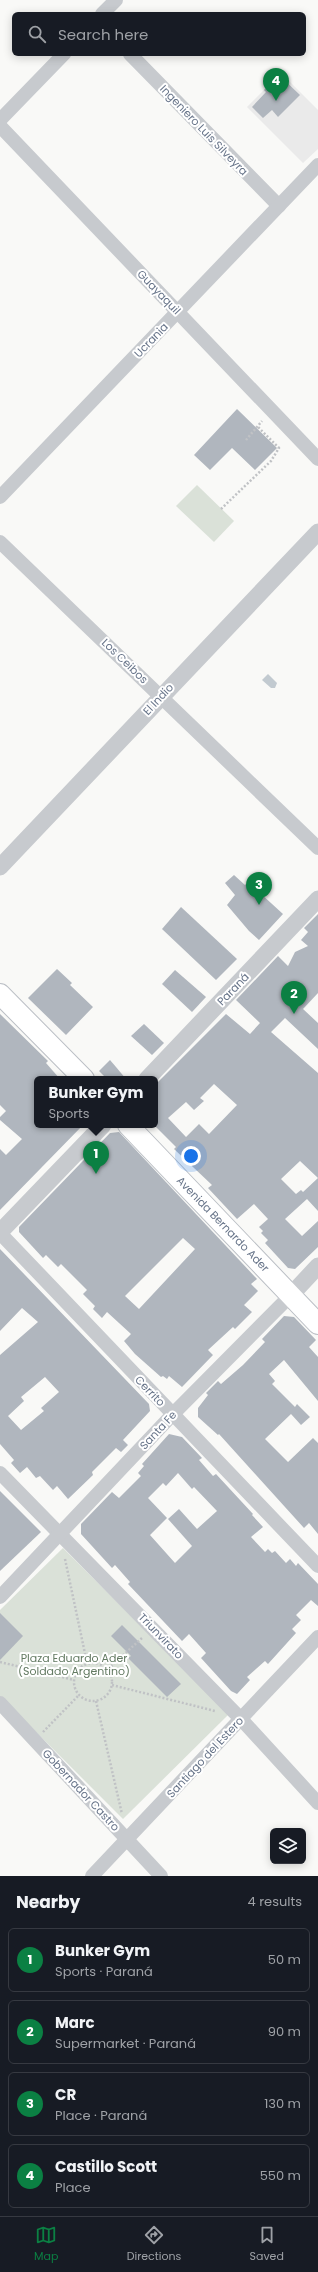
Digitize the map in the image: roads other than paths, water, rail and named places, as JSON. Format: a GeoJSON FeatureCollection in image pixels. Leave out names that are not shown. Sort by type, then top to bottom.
{"type":"FeatureCollection","features":[{"type":"Feature","properties":{"kind":"main road"},"geometry":{"type":"LineString","coordinates":[[0,994],[81,1076]]}},
{"type":"Feature","properties":{"kind":"main road","name":"Avenida Bernardo Ader"},"geometry":{"type":"LineString","coordinates":[[131,1128],[318,1324]]}},
{"type":"Feature","properties":{"kind":"street"},"geometry":{"type":"LineString","coordinates":[[104,12],[116,0]]}},
{"type":"Feature","properties":{"kind":"street"},"geometry":{"type":"LineString","coordinates":[[0,120],[62,56]]}},
{"type":"Feature","properties":{"kind":"street","name":"Ingeniero Luis Silveyra"},"geometry":{"type":"LineString","coordinates":[[132,56],[279,206]]}},
{"type":"Feature","properties":{"kind":"street","name":"Guayaquil"},"geometry":{"type":"LineString","coordinates":[[0,126],[318,459]]}},
{"type":"Feature","properties":{"kind":"street","name":"Ucrania"},"geometry":{"type":"LineString","coordinates":[[0,497],[318,165]]}},
{"type":"Feature","properties":{"kind":"street","name":"El Indio"},"geometry":{"type":"LineString","coordinates":[[0,867],[318,532]]}},
{"type":"Feature","properties":{"kind":"street","name":"Los Ceibos"},"geometry":{"type":"LineString","coordinates":[[0,542],[318,848]]}},
{"type":"Feature","properties":{"kind":"street","name":"Paraná"},"geometry":{"type":"LineString","coordinates":[[150,1076],[318,899]]}},
{"type":"Feature","properties":{"kind":"street"},"geometry":{"type":"LineString","coordinates":[[0,1233],[100,1128]]}},
{"type":"Feature","properties":{"kind":"street","name":"Cerrito"},"geometry":{"type":"LineString","coordinates":[[0,1233],[318,1566]]}},
{"type":"Feature","properties":{"kind":"street","name":"Santa Fe"},"geometry":{"type":"LineString","coordinates":[[0,1597],[64,1538],[173,1414],[318,1266]]}},
{"type":"Feature","properties":{"kind":"street","name":"Triunvirato"},"geometry":{"type":"LineString","coordinates":[[0,1473],[237,1714],[318,1803]]}},
{"type":"Feature","properties":{"kind":"street","name":"Santiago del Estero"},"geometry":{"type":"LineString","coordinates":[[92,1876],[127,1839],[237,1714],[318,1637]]}},
{"type":"Feature","properties":{"kind":"street","name":"Gobernador Castro"},"geometry":{"type":"LineString","coordinates":[[0,1703],[161,1876]]}},
{"type":"Feature","properties":{"kind":"place","name":"Castillo Scott"},"geometry":{"type":"Point","coordinates":[276,101]}},
{"type":"Feature","properties":{"kind":"place","name":"CR"},"geometry":{"type":"Point","coordinates":[259,905]}},
{"type":"Feature","properties":{"kind":"place","name":"Marc"},"geometry":{"type":"Point","coordinates":[294,1014]}},
{"type":"Feature","properties":{"kind":"place","name":"Bunker Gym"},"geometry":{"type":"Point","coordinates":[96,1174]}},
{"type":"Feature","properties":{"kind":"park label","name":"Plaza Eduardo Ader (Soldado Argentino)"},"geometry":{"type":"Point","coordinates":[74,1664]}}]}
